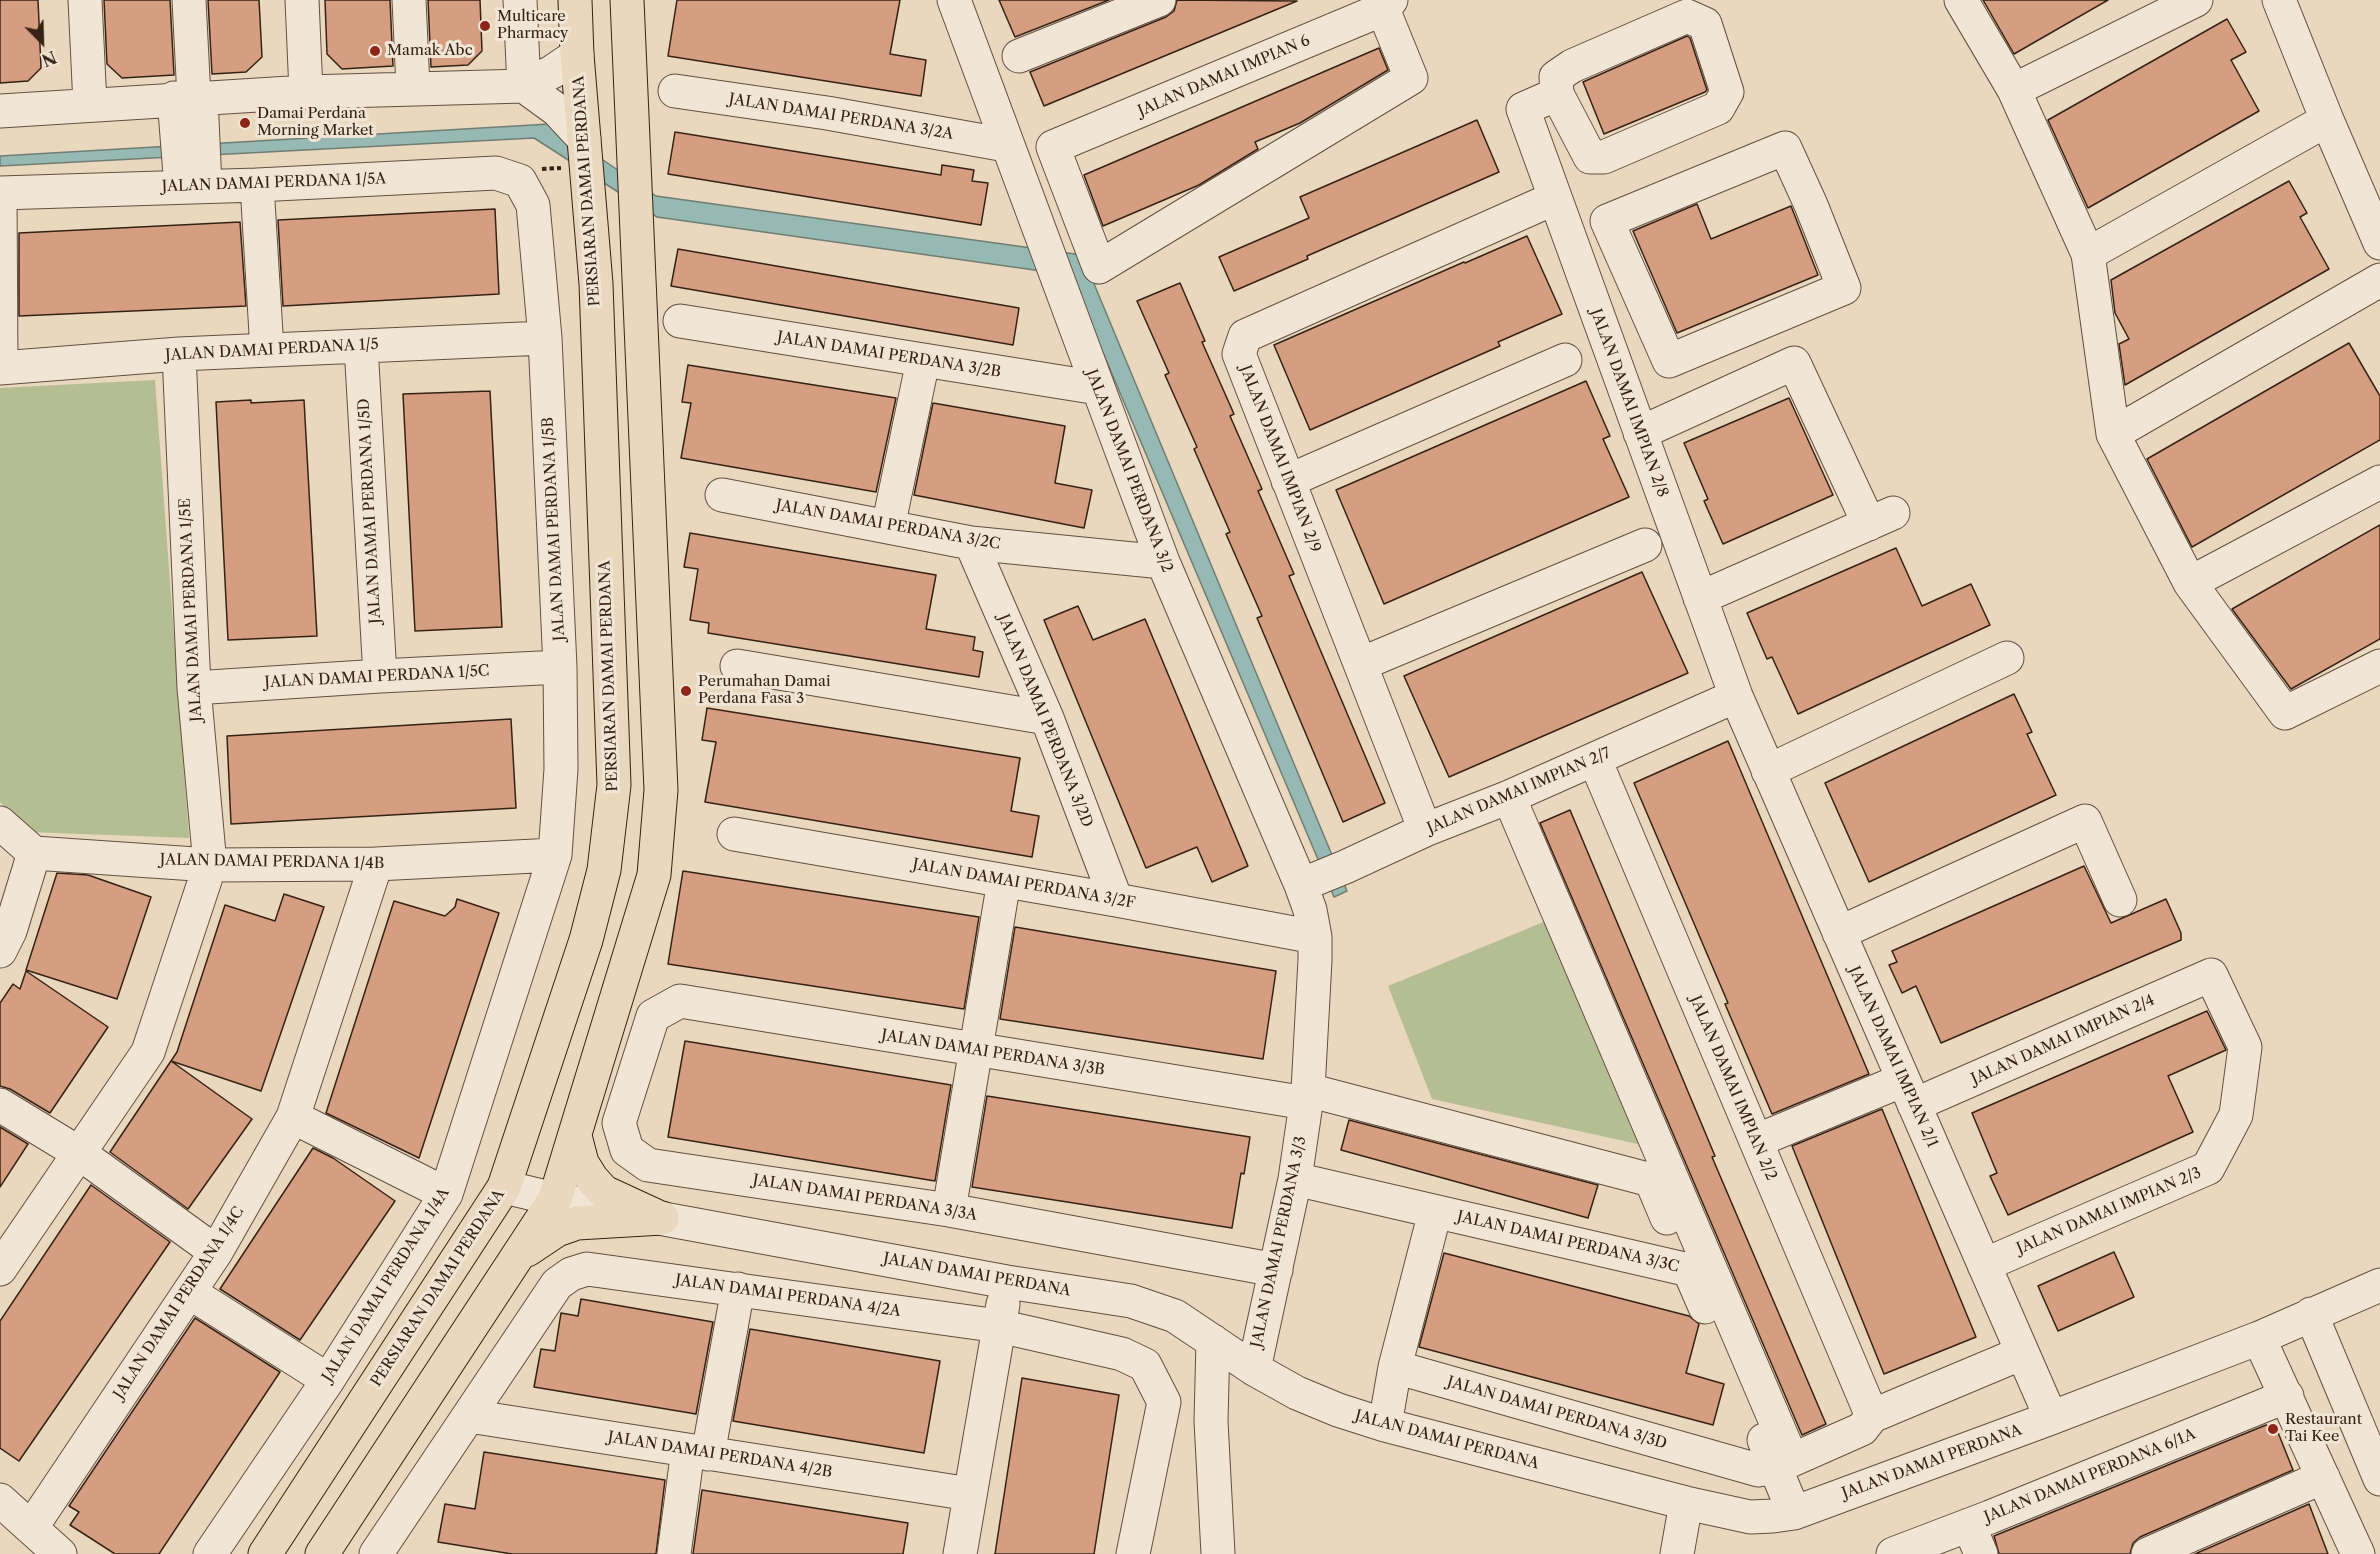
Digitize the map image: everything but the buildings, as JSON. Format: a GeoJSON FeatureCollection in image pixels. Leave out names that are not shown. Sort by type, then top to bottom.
{"type":"FeatureCollection","features":[{"type":"Feature","properties":{"kind":"main road","name":"PERSIARAN DAMAI PERDANA"},"geometry":{"type":"LineString","coordinates":[[265,1554],[504,1187],[586,940],[604,870],[614,785],[596,284],[577,55],[575,0]]}},
{"type":"Feature","properties":{"kind":"main road"},"geometry":{"type":"LineString","coordinates":[[322,1554],[555,1199],[654,875],[660,790],[627,0]]}},
{"type":"Feature","properties":{"kind":"main road"},"geometry":{"type":"LineString","coordinates":[[575,1136],[582,1163],[604,1192],[662,1218]]}},
{"type":"Feature","properties":{"kind":"main road"},"geometry":{"type":"LineString","coordinates":[[517,1258],[557,1230],[578,1223],[662,1218]]}},
{"type":"Feature","properties":{"kind":"street"},"geometry":{"type":"LineString","coordinates":[[84,0],[90,105]]}},
{"type":"Feature","properties":{"kind":"street"},"geometry":{"type":"LineString","coordinates":[[189,0],[192,166]]}},
{"type":"Feature","properties":{"kind":"street"},"geometry":{"type":"LineString","coordinates":[[302,0],[306,92]]}},
{"type":"Feature","properties":{"kind":"street"},"geometry":{"type":"LineString","coordinates":[[409,0],[413,87]]}},
{"type":"Feature","properties":{"kind":"street"},"geometry":{"type":"LineString","coordinates":[[520,0],[524,86]]}},
{"type":"Feature","properties":{"kind":"street","name":"JALAN DAMAI PERDANA 3/2"},"geometry":{"type":"LineString","coordinates":[[954,0],[1162,562],[1323,876],[1315,937]]}},
{"type":"Feature","properties":{"kind":"street"},"geometry":{"type":"LineString","coordinates":[[1019,56],[1159,0]]}},
{"type":"Feature","properties":{"kind":"street"},"geometry":{"type":"LineString","coordinates":[[1961,0],[2014,90],[2088,254],[2113,434],[2190,583],[2285,713],[2380,666]]}},
{"type":"Feature","properties":{"kind":"street"},"geometry":{"type":"LineString","coordinates":[[2014,90],[2196,0]]}},
{"type":"Feature","properties":{"kind":"street"},"geometry":{"type":"LineString","coordinates":[[2279,0],[2326,120],[2380,243]]}},
{"type":"Feature","properties":{"kind":"street","name":"JALAN DAMAI IMPIAN 6"},"geometry":{"type":"LineString","coordinates":[[1387,5],[1411,78],[1099,267],[1053,147],[1387,5]]}},
{"type":"Feature","properties":{"kind":"street"},"geometry":{"type":"LineString","coordinates":[[1687,16],[1705,24],[1727,92],[1718,108],[1604,157],[1590,157],[1557,94],[1556,77],[1572,66],[1687,16]]}},
{"type":"Feature","properties":{"kind":"street"},"geometry":{"type":"LineString","coordinates":[[0,111],[306,92],[413,87],[524,86],[552,72],[577,55]]}},
{"type":"Feature","properties":{"kind":"street"},"geometry":{"type":"LineString","coordinates":[[524,86],[557,110],[585,153]]}},
{"type":"Feature","properties":{"kind":"street","name":"JALAN DAMAI PERDANA 3/2A"},"geometry":{"type":"LineString","coordinates":[[675,91],[827,113],[1006,145]]}},
{"type":"Feature","properties":{"kind":"street","name":"JALAN DAMAI IMPIAN 2/8"},"geometry":{"type":"LineString","coordinates":[[1557,94],[1522,110],[1736,696]]}},
{"type":"Feature","properties":{"kind":"street"},"geometry":{"type":"LineString","coordinates":[[2088,254],[2326,120]]}},
{"type":"Feature","properties":{"kind":"street"},"geometry":{"type":"LineString","coordinates":[[1785,148],[1811,205],[1844,288],[1669,361],[1643,300],[1607,220],[1785,148]]}},
{"type":"Feature","properties":{"kind":"street","name":"JALAN DAMAI PERDANA 1/5A"},"geometry":{"type":"LineString","coordinates":[[0,193],[192,166],[257,185],[496,173],[527,193]]}},
{"type":"Feature","properties":{"kind":"street"},"geometry":{"type":"LineString","coordinates":[[257,185],[267,350]]}},
{"type":"Feature","properties":{"kind":"street"},"geometry":{"type":"LineString","coordinates":[[0,193],[1,368]]}},
{"type":"Feature","properties":{"kind":"street","name":"JALAN DAMAI PERDANA 1/5B"},"geometry":{"type":"LineString","coordinates":[[527,193],[545,338],[560,667],[561,769],[555,855]]}},
{"type":"Feature","properties":{"kind":"street","name":"JALAN DAMAI IMPIAN 2/9"},"geometry":{"type":"LineString","coordinates":[[1425,830],[1239,354],[1245,336],[1555,198]]}},
{"type":"Feature","properties":{"kind":"street"},"geometry":{"type":"LineString","coordinates":[[2113,434],[2380,280]]}},
{"type":"Feature","properties":{"kind":"street"},"geometry":{"type":"LineString","coordinates":[[1598,317],[1643,300]]}},
{"type":"Feature","properties":{"kind":"street","name":"JALAN DAMAI PERDANA 3/2B"},"geometry":{"type":"LineString","coordinates":[[680,321],[1098,388]]}},
{"type":"Feature","properties":{"kind":"street","name":"JALAN DAMAI PERDANA 1/5"},"geometry":{"type":"LineString","coordinates":[[1,368],[179,354],[545,338]]}},
{"type":"Feature","properties":{"kind":"street","name":"JALAN DAMAI PERDANA 1/5D"},"geometry":{"type":"LineString","coordinates":[[361,346],[380,676]]}},
{"type":"Feature","properties":{"kind":"street","name":"JALAN DAMAI PERDANA 1/5E"},"geometry":{"type":"LineString","coordinates":[[179,354],[194,688],[210,865]]}},
{"type":"Feature","properties":{"kind":"street"},"geometry":{"type":"LineString","coordinates":[[1288,481],[1565,360]]}},
{"type":"Feature","properties":{"kind":"street"},"geometry":{"type":"LineString","coordinates":[[888,527],[923,361]]}},
{"type":"Feature","properties":{"kind":"street"},"geometry":{"type":"LineString","coordinates":[[1640,433],[1794,363],[1881,519],[1700,598]]}},
{"type":"Feature","properties":{"kind":"street"},"geometry":{"type":"LineString","coordinates":[[2190,583],[2380,482]]}},
{"type":"Feature","properties":{"kind":"street","name":"JALAN DAMAI PERDANA 3/2C"},"geometry":{"type":"LineString","coordinates":[[722,495],[971,543],[1162,562]]}},
{"type":"Feature","properties":{"kind":"street","name":"JALAN DAMAI PERDANA 3/2D"},"geometry":{"type":"LineString","coordinates":[[971,543],[1047,718],[1116,900]]}},
{"type":"Feature","properties":{"kind":"street"},"geometry":{"type":"LineString","coordinates":[[1361,664],[1645,545]]}},
{"type":"Feature","properties":{"kind":"street"},"geometry":{"type":"LineString","coordinates":[[1768,771],[2007,658]]}},
{"type":"Feature","properties":{"kind":"street"},"geometry":{"type":"LineString","coordinates":[[737,666],[1047,718]]}},
{"type":"Feature","properties":{"kind":"street","name":"JALAN DAMAI PERDANA 1/5C"},"geometry":{"type":"LineString","coordinates":[[194,688],[560,667]]}},
{"type":"Feature","properties":{"kind":"street","name":"JALAN DAMAI IMPIAN 2/7"},"geometry":{"type":"LineString","coordinates":[[1323,876],[1425,830],[1595,760],[1736,696]]}},
{"type":"Feature","properties":{"kind":"street","name":"JALAN DAMAI IMPIAN 2/1"},"geometry":{"type":"LineString","coordinates":[[1736,696],[2051,1418]]}},
{"type":"Feature","properties":{"kind":"street","name":"JALAN DAMAI IMPIAN 2/2"},"geometry":{"type":"LineString","coordinates":[[1595,760],[1872,1416]]}},
{"type":"Feature","properties":{"kind":"street"},"geometry":{"type":"LineString","coordinates":[[1509,797],[1792,1460],[1862,1429],[1872,1416],[2022,1353]]}},
{"type":"Feature","properties":{"kind":"street"},"geometry":{"type":"LineString","coordinates":[[1839,933],[2085,822],[2120,900]]}},
{"type":"Feature","properties":{"kind":"street"},"geometry":{"type":"LineString","coordinates":[[0,823],[34,854],[10,931],[0,951]]}},
{"type":"Feature","properties":{"kind":"street","name":"JALAN DAMAI PERDANA 3/2F"},"geometry":{"type":"LineString","coordinates":[[734,834],[1315,937]]}},
{"type":"Feature","properties":{"kind":"street","name":"JALAN DAMAI PERDANA 1/4B"},"geometry":{"type":"LineString","coordinates":[[34,854],[210,865],[376,864],[555,855]]}},
{"type":"Feature","properties":{"kind":"street","name":"JALAN DAMAI PERDANA 1/4A"},"geometry":{"type":"LineString","coordinates":[[210,1554],[328,1380],[446,1194],[555,855]]}},
{"type":"Feature","properties":{"kind":"street","name":"JALAN DAMAI PERDANA 1/4C"},"geometry":{"type":"LineString","coordinates":[[31,1528],[216,1252],[293,1117],[376,864]]}},
{"type":"Feature","properties":{"kind":"street"},"geometry":{"type":"LineString","coordinates":[[0,1269],[148,1052],[210,865]]}},
{"type":"Feature","properties":{"kind":"street"},"geometry":{"type":"LineString","coordinates":[[949,1210],[1004,881]]}},
{"type":"Feature","properties":{"kind":"street","name":"JALAN DAMAI PERDANA 3/3"},"geometry":{"type":"LineString","coordinates":[[1254,1369],[1263,1317],[1276,1270],[1295,1179],[1307,1097],[1315,937]]}},
{"type":"Feature","properties":{"kind":"street","name":"JALAN DAMAI IMPIAN 2/4"},"geometry":{"type":"LineString","coordinates":[[1756,1141],[1909,1093],[2211,975]]}},
{"type":"Feature","properties":{"kind":"street","name":"JALAN DAMAI IMPIAN 2/3"},"geometry":{"type":"LineString","coordinates":[[1984,1265],[2208,1168],[2236,1115],[2246,1047],[2211,975]]}},
{"type":"Feature","properties":{"kind":"street","name":"JALAN DAMAI PERDANA 3/3B"},"geometry":{"type":"LineString","coordinates":[[680,1001],[976,1050],[1307,1097],[1651,1180],[1689,1269]]}},
{"type":"Feature","properties":{"kind":"street","name":"JALAN DAMAI PERDANA 3/3A"},"geometry":{"type":"LineString","coordinates":[[680,1001],[652,1016],[619,1123],[627,1150],[648,1164],[949,1210],[1276,1270]]}},
{"type":"Feature","properties":{"kind":"street"},"geometry":{"type":"LineString","coordinates":[[0,1105],[79,1153],[216,1252]]}},
{"type":"Feature","properties":{"kind":"street"},"geometry":{"type":"LineString","coordinates":[[293,1117],[446,1194]]}},
{"type":"Feature","properties":{"kind":"street","name":"JALAN DAMAI PERDANA 3/3C"},"geometry":{"type":"LineString","coordinates":[[1295,1179],[1689,1269],[1794,1512]]}},
{"type":"Feature","properties":{"kind":"street","name":"JALAN DAMAI PERDANA"},"geometry":{"type":"LineString","coordinates":[[504,1187],[555,1199],[1007,1282],[1131,1301],[1175,1316],[1254,1369],[1297,1393],[1338,1410],[1386,1425],[1686,1503],[1750,1517],[1794,1512],[2051,1418],[2259,1338],[2380,1285]]}},
{"type":"Feature","properties":{"kind":"street"},"geometry":{"type":"LineString","coordinates":[[1386,1425],[1395,1367],[1436,1212]]}},
{"type":"Feature","properties":{"kind":"street","name":"JALAN DAMAI PERDANA 4/2A"},"geometry":{"type":"LineString","coordinates":[[376,1554],[557,1284],[571,1274],[586,1269],[999,1326],[1122,1354],[1145,1365],[1164,1402],[1132,1554]]}},
{"type":"Feature","properties":{"kind":"street"},"geometry":{"type":"LineString","coordinates":[[960,1554],[1007,1282]]}},
{"type":"Feature","properties":{"kind":"street"},"geometry":{"type":"LineString","coordinates":[[674,1554],[738,1289]]}},
{"type":"Feature","properties":{"kind":"street"},"geometry":{"type":"LineString","coordinates":[[189,1292],[328,1380]]}},
{"type":"Feature","properties":{"kind":"street"},"geometry":{"type":"LineString","coordinates":[[2311,1314],[2380,1479]]}},
{"type":"Feature","properties":{"kind":"street"},"geometry":{"type":"LineString","coordinates":[[2259,1338],[2358,1554]]}},
{"type":"Feature","properties":{"kind":"street"},"geometry":{"type":"LineString","coordinates":[[1213,1341],[1211,1421],[1218,1554]]}},
{"type":"Feature","properties":{"kind":"street","name":"JALAN DAMAI PERDANA 3/3D"},"geometry":{"type":"LineString","coordinates":[[1395,1367],[1758,1470],[1776,1467]]}},
{"type":"Feature","properties":{"kind":"street","name":"JALAN DAMAI PERDANA 6/1A"},"geometry":{"type":"LineString","coordinates":[[1893,1554],[1975,1540],[2287,1396]]}},
{"type":"Feature","properties":{"kind":"street","name":"JALAN DAMAI PERDANA 4/2B"},"geometry":{"type":"LineString","coordinates":[[469,1416],[970,1494]]}},
{"type":"Feature","properties":{"kind":"street"},"geometry":{"type":"LineString","coordinates":[[2148,1554],[2323,1477]]}},
{"type":"Feature","properties":{"kind":"street"},"geometry":{"type":"LineString","coordinates":[[0,1500],[60,1554]]}},
{"type":"Feature","properties":{"kind":"street"},"geometry":{"type":"LineString","coordinates":[[1677,1554],[1686,1503]]}},
{"type":"Feature","properties":{"kind":"path"},"geometry":{"type":"LineString","coordinates":[[527,193],[542,169],[585,153]]}},
{"type":"Feature","properties":{"kind":"green space"},"geometry":{"type":"Polygon","coordinates":[[[155,380],[189,838],[28,832],[0,802],[0,388],[155,380]]]}},
{"type":"Feature","properties":{"kind":"green space"},"geometry":{"type":"Polygon","coordinates":[[[1546,921],[1647,1146],[1432,1099],[1388,986],[1546,921]]]}},
{"type":"Feature","properties":{"kind":"water"},"geometry":{"type":"Polygon","coordinates":[[[550,124],[656,196],[1082,255],[1347,891],[1334,897],[1070,275],[657,217],[534,138],[0,166],[0,156],[550,124]]]}},
{"type":"Feature","properties":{"kind":"place","name":"Multicare Pharmacy"},"geometry":{"type":"Point","coordinates":[485,26]}},
{"type":"Feature","properties":{"kind":"place","name":"Mamak Abc"},"geometry":{"type":"Point","coordinates":[375,51]}},
{"type":"Feature","properties":{"kind":"place","name":"Damai Perdana Morning Market"},"geometry":{"type":"Point","coordinates":[245,123]}},
{"type":"Feature","properties":{"kind":"place","name":"Perumahan Damai Perdana Fasa 3"},"geometry":{"type":"Point","coordinates":[686,691]}},
{"type":"Feature","properties":{"kind":"place","name":"Restaurant Tai Kee"},"geometry":{"type":"Point","coordinates":[2273,1429]}}]}
